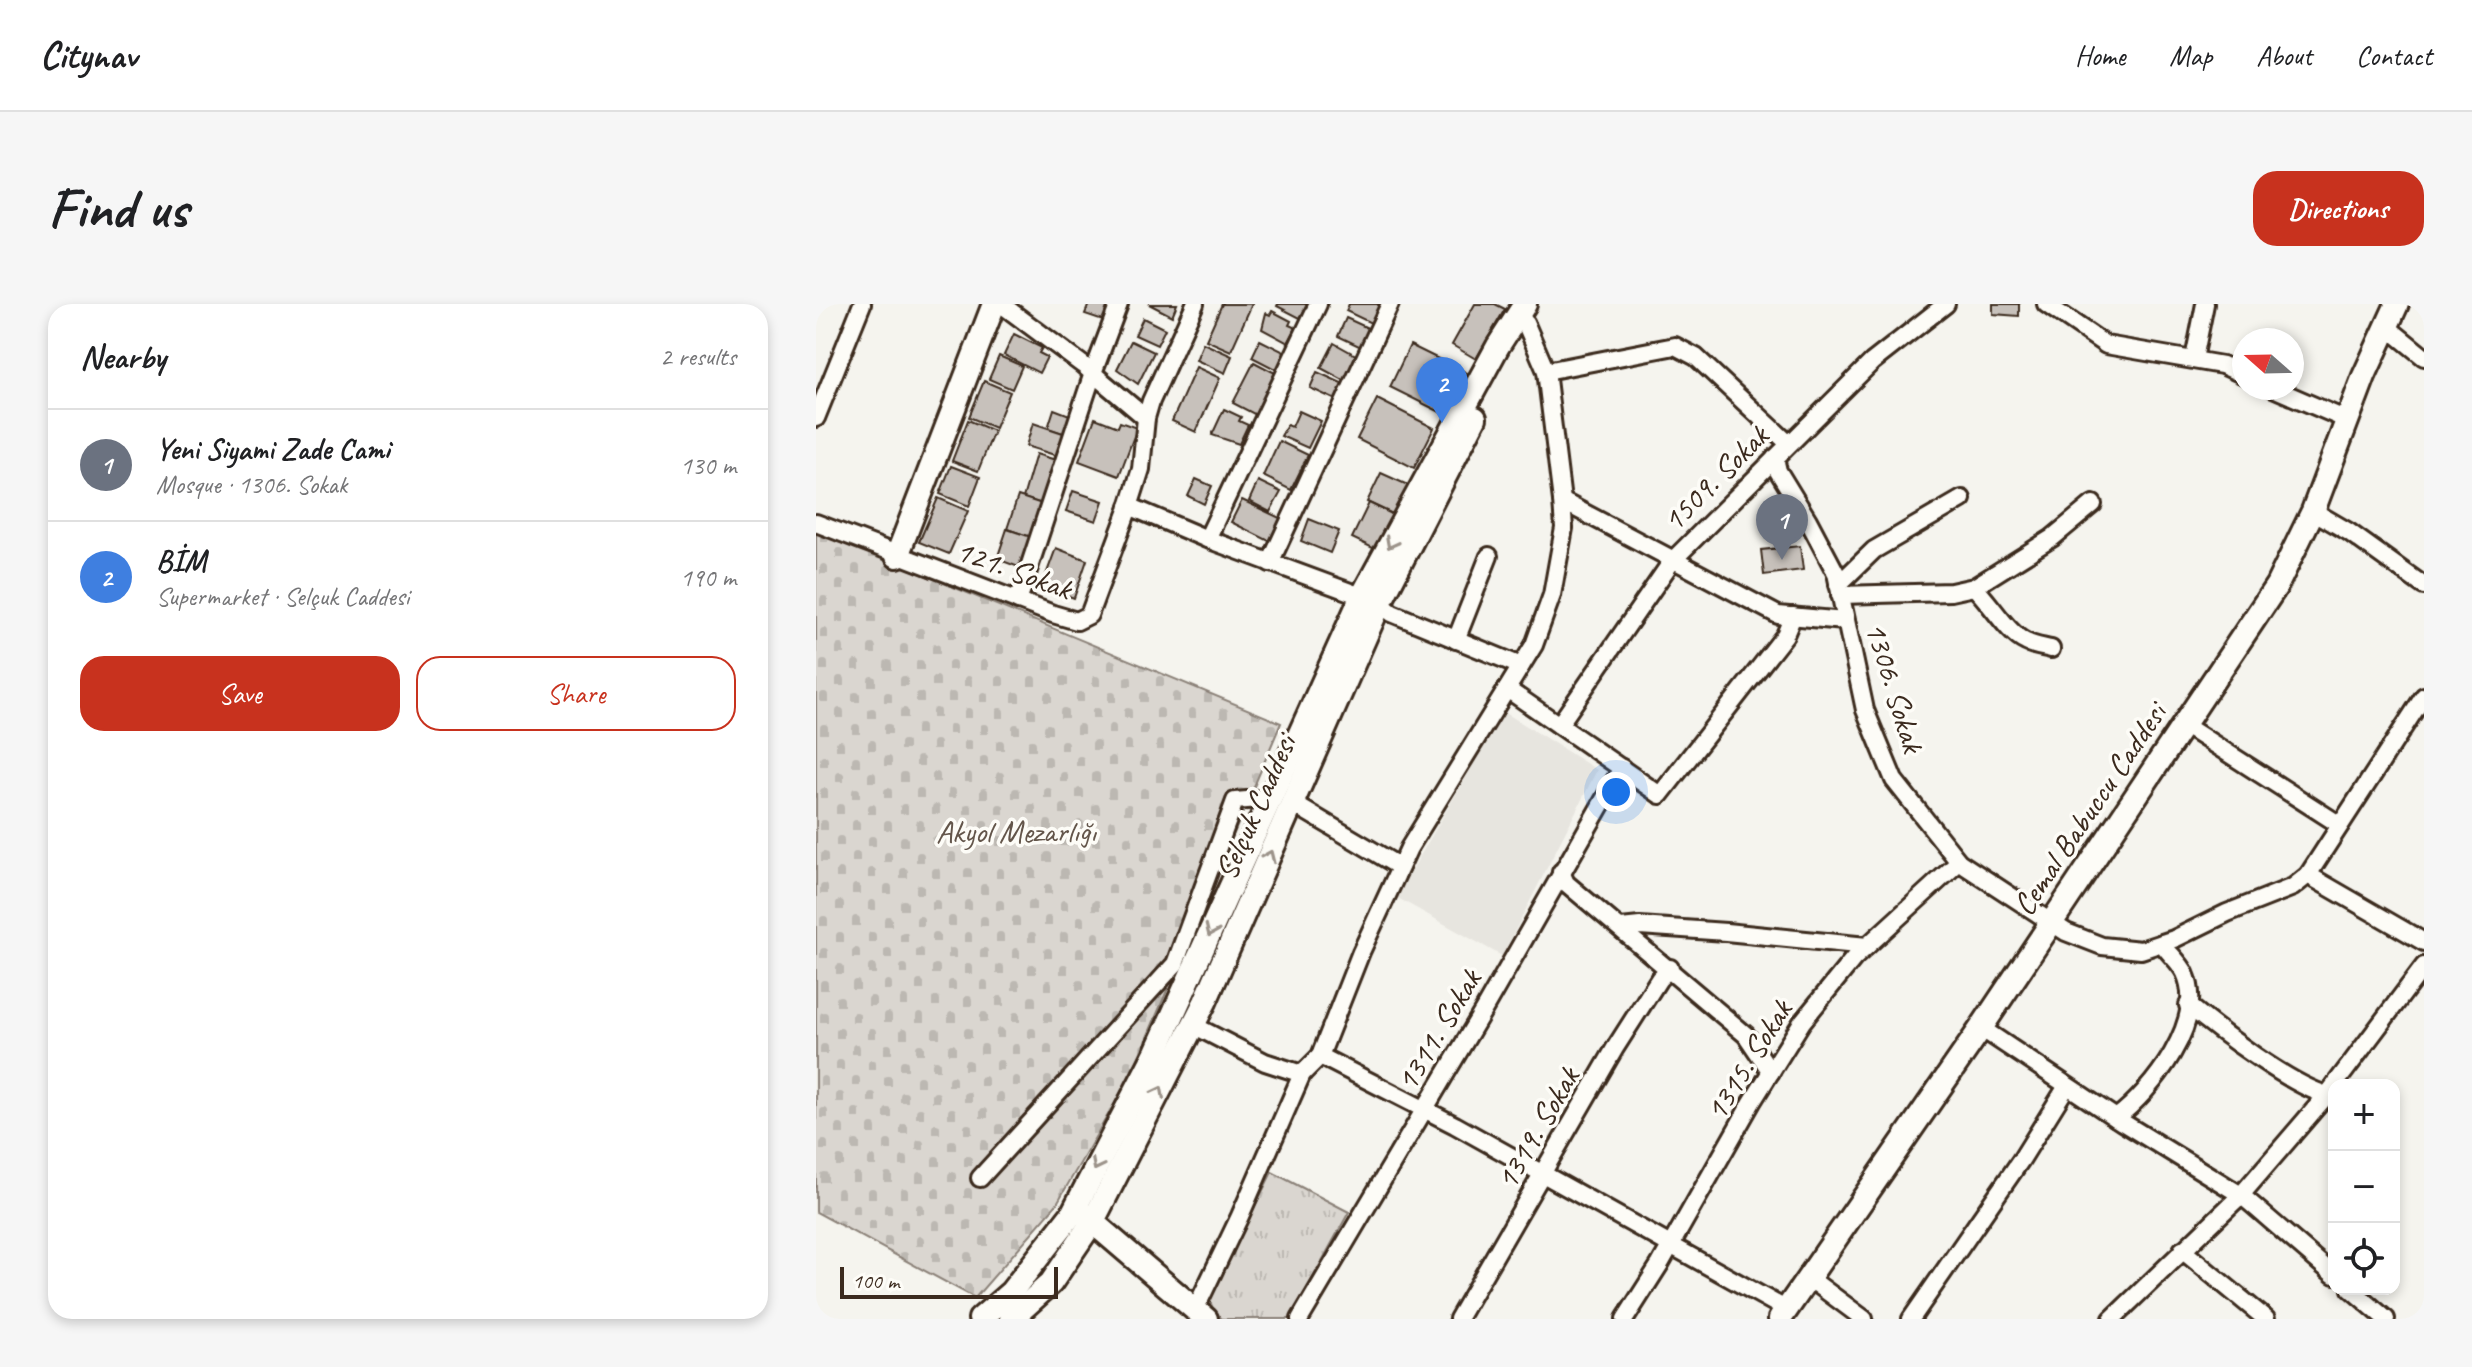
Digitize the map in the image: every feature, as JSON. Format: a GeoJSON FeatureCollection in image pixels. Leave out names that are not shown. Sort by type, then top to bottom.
{"type":"FeatureCollection","features":[{"type":"Feature","properties":{"kind":"main road"},"geometry":{"type":"LineString","coordinates":[[897,556],[994,304]]}},
{"type":"Feature","properties":{"kind":"main road","name":"Cemal Babuccu Caddesi"},"geometry":{"type":"LineString","coordinates":[[1784,1314],[1981,1028],[2277,585],[2313,511],[2347,420],[2397,304]]}},
{"type":"Feature","properties":{"kind":"main road"},"geometry":{"type":"LineString","coordinates":[[980,1319],[1011,1292],[1084,1214],[1156,1052],[1281,801],[1371,600],[1498,346],[1528,310]]}},
{"type":"Feature","properties":{"kind":"main road","name":"Selçuk Caddesi"},"geometry":{"type":"LineString","coordinates":[[1011,1319],[1051,1283],[1084,1214],[1193,1025],[1281,801]]}},
{"type":"Feature","properties":{"kind":"main road"},"geometry":{"type":"LineString","coordinates":[[1084,1214],[1200,1314]]}},
{"type":"Feature","properties":{"kind":"street"},"geometry":{"type":"LineString","coordinates":[[816,418],[862,304]]}},
{"type":"Feature","properties":{"kind":"street"},"geometry":{"type":"LineString","coordinates":[[1001,304],[1093,373],[1146,418]]}},
{"type":"Feature","properties":{"kind":"street"},"geometry":{"type":"LineString","coordinates":[[1018,601],[1093,373],[1119,304]]}},
{"type":"Feature","properties":{"kind":"street","name":"121. Sokak"},"geometry":{"type":"LineString","coordinates":[[816,523],[897,556],[1077,621],[1089,615],[1141,469],[1146,418],[1151,401],[1195,304]]}},
{"type":"Feature","properties":{"kind":"street"},"geometry":{"type":"LineString","coordinates":[[1207,539],[1318,304]]}},
{"type":"Feature","properties":{"kind":"street"},"geometry":{"type":"LineString","coordinates":[[1270,563],[1390,304]]}},
{"type":"Feature","properties":{"kind":"street","name":"1509. Sokak"},"geometry":{"type":"LineString","coordinates":[[1559,725],[1672,561],[1872,362],[1946,304]]}},
{"type":"Feature","properties":{"kind":"street"},"geometry":{"type":"LineString","coordinates":[[2046,304],[2106,345],[2194,359],[2232,370]]}},
{"type":"Feature","properties":{"kind":"street"},"geometry":{"type":"LineString","coordinates":[[2194,359],[2205,304]]}},
{"type":"Feature","properties":{"kind":"street"},"geometry":{"type":"LineString","coordinates":[[1200,1314],[1302,1074],[1320,1056],[1361,952],[1409,848],[1534,645],[1552,595],[1564,528],[1562,501],[1546,371],[1528,310]]}},
{"type":"Feature","properties":{"kind":"street"},"geometry":{"type":"LineString","coordinates":[[2386,326],[2424,357]]}},
{"type":"Feature","properties":{"kind":"street"},"geometry":{"type":"LineString","coordinates":[[1546,371],[1675,346],[1696,357],[1789,444]]}},
{"type":"Feature","properties":{"kind":"street"},"geometry":{"type":"LineString","coordinates":[[2301,400],[2347,420]]}},
{"type":"Feature","properties":{"kind":"street","name":"1306. Sokak"},"geometry":{"type":"LineString","coordinates":[[1775,458],[1778,471],[1836,573],[1865,710],[1894,780],[1959,862],[2066,932],[2102,946],[2141,950],[2293,887],[2308,875]]}},
{"type":"Feature","properties":{"kind":"street"},"geometry":{"type":"LineString","coordinates":[[1839,590],[1874,550],[1962,499]]}},
{"type":"Feature","properties":{"kind":"street"},"geometry":{"type":"LineString","coordinates":[[1562,501],[1778,615],[1845,621]]}},
{"type":"Feature","properties":{"kind":"street"},"geometry":{"type":"LineString","coordinates":[[1839,590],[1951,592],[1974,587],[2052,538],[2093,504]]}},
{"type":"Feature","properties":{"kind":"street"},"geometry":{"type":"LineString","coordinates":[[1129,506],[1207,539],[1371,600],[1392,613],[1521,666]]}},
{"type":"Feature","properties":{"kind":"street"},"geometry":{"type":"LineString","coordinates":[[2313,511],[2349,532],[2424,586]]}},
{"type":"Feature","properties":{"kind":"street"},"geometry":{"type":"LineString","coordinates":[[1456,640],[1489,556]]}},
{"type":"Feature","properties":{"kind":"street"},"geometry":{"type":"LineString","coordinates":[[1974,587],[1991,604],[2006,627],[2025,642],[2051,649]]}},
{"type":"Feature","properties":{"kind":"street"},"geometry":{"type":"LineString","coordinates":[[1507,689],[1660,795],[1785,635],[1793,616]]}},
{"type":"Feature","properties":{"kind":"street"},"geometry":{"type":"LineString","coordinates":[[2424,696],[2308,875],[2424,942]]}},
{"type":"Feature","properties":{"kind":"street"},"geometry":{"type":"LineString","coordinates":[[2184,725],[2340,825]]}},
{"type":"Feature","properties":{"kind":"street","name":"1311. Sokak"},"geometry":{"type":"LineString","coordinates":[[1300,1319],[1483,1011],[1622,768]]}},
{"type":"Feature","properties":{"kind":"street"},"geometry":{"type":"LineString","coordinates":[[980,1178],[1175,964],[1235,801],[1281,801],[1400,867]]}},
{"type":"Feature","properties":{"kind":"street","name":"1315. Sokak"},"geometry":{"type":"LineString","coordinates":[[1625,1319],[1802,1022],[1854,958],[1959,862]]}},
{"type":"Feature","properties":{"kind":"street"},"geometry":{"type":"LineString","coordinates":[[1561,872],[1566,883],[1746,1035],[1771,1072]]}},
{"type":"Feature","properties":{"kind":"street"},"geometry":{"type":"LineString","coordinates":[[1621,928],[1640,926],[1726,932],[1867,946]]}},
{"type":"Feature","properties":{"kind":"street"},"geometry":{"type":"LineString","coordinates":[[2116,1118],[2166,1063],[2184,1033],[2188,1005],[2185,973],[2162,943]]}},
{"type":"Feature","properties":{"kind":"street","name":"1319. Sokak"},"geometry":{"type":"LineString","coordinates":[[1458,1319],[1615,1048],[1659,979],[1670,968]]}},
{"type":"Feature","properties":{"kind":"street"},"geometry":{"type":"LineString","coordinates":[[2112,1319],[2241,1195],[2327,1095],[2423,968]]}},
{"type":"Feature","properties":{"kind":"street"},"geometry":{"type":"LineString","coordinates":[[2188,1005],[2311,1091],[2327,1095]]}},
{"type":"Feature","properties":{"kind":"street"},"geometry":{"type":"LineString","coordinates":[[1193,1025],[1265,1062],[1302,1074]]}},
{"type":"Feature","properties":{"kind":"street"},"geometry":{"type":"LineString","coordinates":[[1981,1028],[2116,1118],[2241,1195],[2328,1270]]}},
{"type":"Feature","properties":{"kind":"street"},"geometry":{"type":"LineString","coordinates":[[1320,1056],[1671,1244],[1784,1314]]}},
{"type":"Feature","properties":{"kind":"street"},"geometry":{"type":"LineString","coordinates":[[1911,1319],[2013,1172],[2067,1086]]}},
{"type":"Feature","properties":{"kind":"street"},"geometry":{"type":"LineString","coordinates":[[2182,1250],[2266,1319]]}},
{"type":"Feature","properties":{"kind":"street"},"geometry":{"type":"LineString","coordinates":[[1809,1278],[1864,1319]]}},
{"type":"Feature","properties":{"kind":"street"},"geometry":{"type":"LineString","coordinates":[[2358,1295],[2386,1319]]}},
{"type":"Feature","properties":{"kind":"shaded area"},"geometry":{"type":"Polygon","coordinates":[[[1504,712],[1597,770],[1502,956],[1396,897],[1504,712]]]}},
{"type":"Feature","properties":{"kind":"green space","name":"Akyol Mezarlığı"},"geometry":{"type":"Polygon","coordinates":[[[816,530],[1281,723],[1131,1075],[1056,1205],[975,1298],[816,1212],[816,530]]]}},
{"type":"Feature","properties":{"kind":"green space"},"geometry":{"type":"Polygon","coordinates":[[[1272,1172],[1349,1212],[1290,1319],[1222,1319],[1209,1299],[1272,1172]]]}},
{"type":"Feature","properties":{"kind":"building"},"geometry":{"type":"Polygon","coordinates":[[[1089,304],[1112,304],[1106,321],[1085,314],[1089,304]]]}},
{"type":"Feature","properties":{"kind":"building"},"geometry":{"type":"Polygon","coordinates":[[[1149,304],[1177,304],[1172,316],[1149,304]]]}},
{"type":"Feature","properties":{"kind":"building"},"geometry":{"type":"Polygon","coordinates":[[[1222,304],[1252,304],[1231,351],[1206,340],[1222,304]]]}},
{"type":"Feature","properties":{"kind":"building"},"geometry":{"type":"Polygon","coordinates":[[[1278,304],[1308,304],[1300,318],[1278,304]]]}},
{"type":"Feature","properties":{"kind":"building"},"geometry":{"type":"Polygon","coordinates":[[[1349,304],[1383,304],[1373,324],[1346,311],[1349,304]]]}},
{"type":"Feature","properties":{"kind":"building"},"geometry":{"type":"Polygon","coordinates":[[[1475,304],[1495,304],[1505,309],[1476,359],[1452,345],[1475,304]]]}},
{"type":"Feature","properties":{"kind":"building"},"geometry":{"type":"Polygon","coordinates":[[[1993,304],[2019,304],[2019,316],[1993,314],[1993,304]]]}},
{"type":"Feature","properties":{"kind":"building"},"geometry":{"type":"Polygon","coordinates":[[[1272,311],[1291,321],[1289,325],[1296,328],[1288,343],[1262,329],[1266,313],[1270,315],[1272,311]]]}},
{"type":"Feature","properties":{"kind":"building"},"geometry":{"type":"Polygon","coordinates":[[[1143,318],[1165,329],[1157,345],[1135,335],[1143,318]]]}},
{"type":"Feature","properties":{"kind":"building"},"geometry":{"type":"Polygon","coordinates":[[[1346,318],[1370,329],[1361,347],[1338,336],[1346,318]]]}},
{"type":"Feature","properties":{"kind":"building"},"geometry":{"type":"Polygon","coordinates":[[[1014,334],[1042,348],[1039,353],[1047,357],[1039,373],[1004,355],[1014,334]]]}},
{"type":"Feature","properties":{"kind":"building"},"geometry":{"type":"Polygon","coordinates":[[[1260,340],[1288,354],[1279,371],[1252,357],[1260,340]]]}},
{"type":"Feature","properties":{"kind":"building"},"geometry":{"type":"Polygon","coordinates":[[[1131,341],[1154,352],[1138,384],[1117,369],[1131,341]]]}},
{"type":"Feature","properties":{"kind":"building"},"geometry":{"type":"Polygon","coordinates":[[[1203,343],[1232,356],[1225,373],[1196,360],[1203,343]]]}},
{"type":"Feature","properties":{"kind":"building"},"geometry":{"type":"Polygon","coordinates":[[[1334,343],[1359,357],[1345,381],[1321,368],[1334,343]]]}},
{"type":"Feature","properties":{"kind":"building"},"geometry":{"type":"Polygon","coordinates":[[[1410,345],[1469,374],[1448,416],[1390,387],[1410,345]]]}},
{"type":"Feature","properties":{"kind":"building"},"geometry":{"type":"Polygon","coordinates":[[[999,356],[1022,366],[1012,389],[989,379],[999,356]]]}},
{"type":"Feature","properties":{"kind":"building"},"geometry":{"type":"Polygon","coordinates":[[[1254,362],[1279,375],[1258,416],[1233,403],[1254,362]]]}},
{"type":"Feature","properties":{"kind":"building"},"geometry":{"type":"Polygon","coordinates":[[[1196,367],[1220,378],[1196,432],[1172,421],[1196,367]]]}},
{"type":"Feature","properties":{"kind":"building"},"geometry":{"type":"Polygon","coordinates":[[[1317,372],[1346,385],[1338,401],[1310,388],[1317,372]]]}},
{"type":"Feature","properties":{"kind":"building"},"geometry":{"type":"Polygon","coordinates":[[[984,381],[1010,392],[995,428],[969,417],[984,381]]]}},
{"type":"Feature","properties":{"kind":"building"},"geometry":{"type":"Polygon","coordinates":[[[1377,399],[1434,428],[1414,468],[1357,439],[1377,399]]]}},
{"type":"Feature","properties":{"kind":"building"},"geometry":{"type":"Polygon","coordinates":[[[1054,409],[1075,417],[1069,435],[1048,428],[1054,409]]]}},
{"type":"Feature","properties":{"kind":"building"},"geometry":{"type":"Polygon","coordinates":[[[1224,409],[1241,417],[1239,421],[1248,425],[1239,444],[1212,435],[1224,409]]]}},
{"type":"Feature","properties":{"kind":"building"},"geometry":{"type":"Polygon","coordinates":[[[1299,411],[1321,421],[1308,448],[1281,436],[1287,425],[1292,427],[1299,411]]]}},
{"type":"Feature","properties":{"kind":"building"},"geometry":{"type":"Polygon","coordinates":[[[1095,418],[1118,427],[1120,422],[1137,428],[1119,476],[1079,461],[1095,418]]]}},
{"type":"Feature","properties":{"kind":"building"},"geometry":{"type":"Polygon","coordinates":[[[968,420],[994,431],[978,471],[952,461],[968,420]]]}},
{"type":"Feature","properties":{"kind":"building"},"geometry":{"type":"Polygon","coordinates":[[[1033,423],[1069,435],[1061,457],[1026,446],[1033,423]]]}},
{"type":"Feature","properties":{"kind":"building"},"geometry":{"type":"Polygon","coordinates":[[[1279,441],[1308,455],[1291,490],[1263,476],[1279,441]]]}},
{"type":"Feature","properties":{"kind":"building"},"geometry":{"type":"Polygon","coordinates":[[[1036,454],[1059,461],[1045,505],[1023,498],[1036,454]]]}},
{"type":"Feature","properties":{"kind":"building"},"geometry":{"type":"Polygon","coordinates":[[[951,466],[980,477],[969,506],[940,494],[951,466]]]}},
{"type":"Feature","properties":{"kind":"building"},"geometry":{"type":"Polygon","coordinates":[[[1381,473],[1410,486],[1397,516],[1367,502],[1381,473]]]}},
{"type":"Feature","properties":{"kind":"building"},"geometry":{"type":"Polygon","coordinates":[[[1196,479],[1212,486],[1204,504],[1188,496],[1196,479]]]}},
{"type":"Feature","properties":{"kind":"building"},"geometry":{"type":"Polygon","coordinates":[[[1258,481],[1281,492],[1270,512],[1249,501],[1258,481]]]}},
{"type":"Feature","properties":{"kind":"building"},"geometry":{"type":"Polygon","coordinates":[[[1073,491],[1103,501],[1096,521],[1066,511],[1073,491]]]}},
{"type":"Feature","properties":{"kind":"building"},"geometry":{"type":"Polygon","coordinates":[[[1018,496],[1045,505],[1034,538],[1007,529],[1018,496]]]}},
{"type":"Feature","properties":{"kind":"building"},"geometry":{"type":"Polygon","coordinates":[[[938,498],[968,511],[949,554],[919,542],[938,498]]]}},
{"type":"Feature","properties":{"kind":"building"},"geometry":{"type":"Polygon","coordinates":[[[1242,500],[1282,519],[1271,542],[1231,522],[1242,500]]]}},
{"type":"Feature","properties":{"kind":"building"},"geometry":{"type":"Polygon","coordinates":[[[1369,503],[1396,516],[1379,551],[1352,538],[1369,503]]]}},
{"type":"Feature","properties":{"kind":"building"},"geometry":{"type":"Polygon","coordinates":[[[1309,519],[1339,531],[1330,553],[1301,541],[1309,519]]]}},
{"type":"Feature","properties":{"kind":"building"},"geometry":{"type":"Polygon","coordinates":[[[1007,529],[1034,538],[1024,569],[997,559],[1007,529]]]}},
{"type":"Feature","properties":{"kind":"building"},"geometry":{"type":"Polygon","coordinates":[[[1800,546],[1803,570],[1764,575],[1761,550],[1800,546]]]}},
{"type":"Feature","properties":{"kind":"building"},"geometry":{"type":"Polygon","coordinates":[[[1056,548],[1087,560],[1074,598],[1042,586],[1056,548]]]}},
{"type":"Feature","properties":{"kind":"place","name":"BİM"},"geometry":{"type":"Point","coordinates":[1442,423]}},
{"type":"Feature","properties":{"kind":"place","name":"Yeni Siyami Zade Cami"},"geometry":{"type":"Point","coordinates":[1782,560]}}]}
